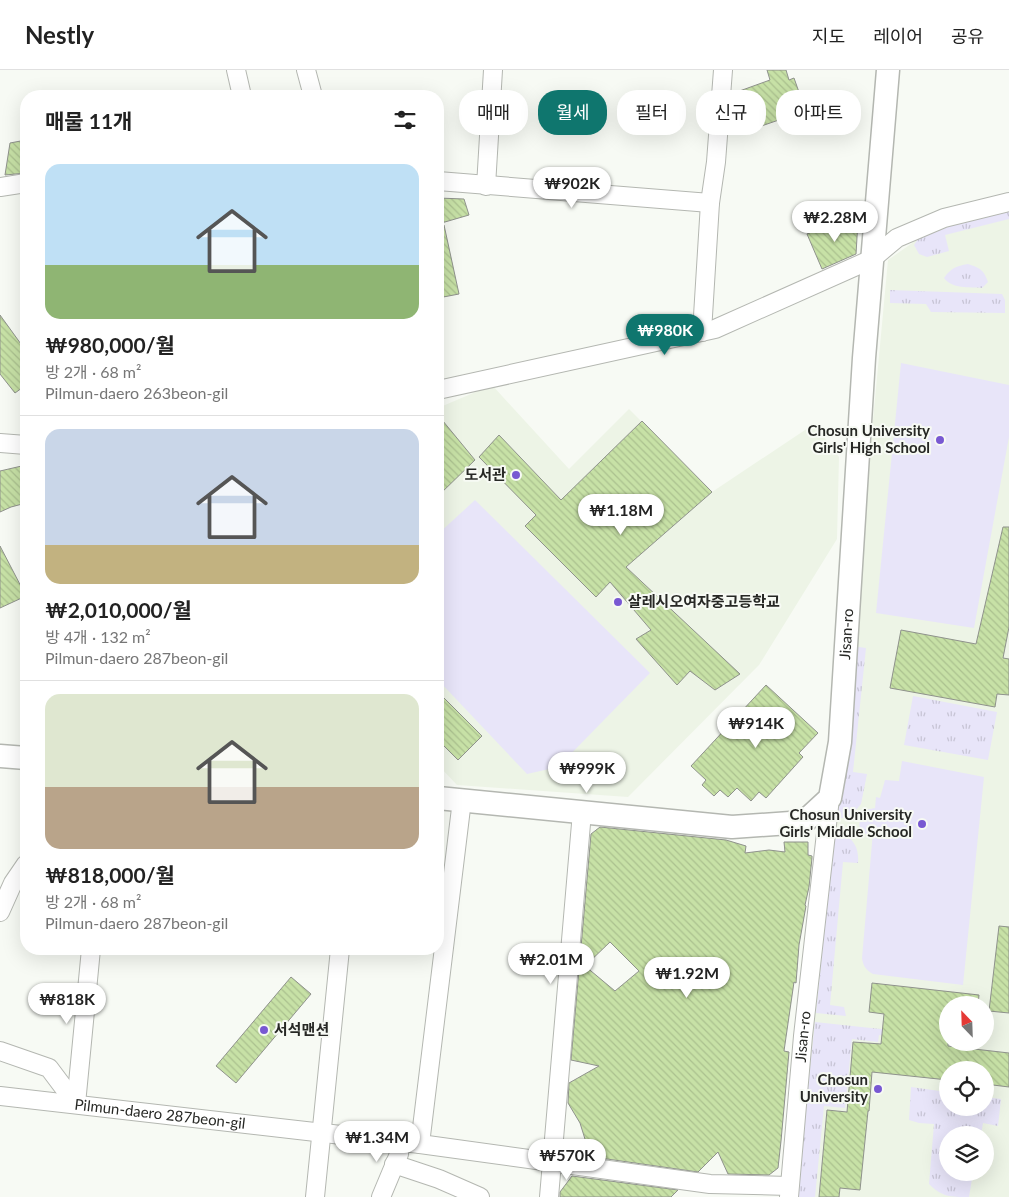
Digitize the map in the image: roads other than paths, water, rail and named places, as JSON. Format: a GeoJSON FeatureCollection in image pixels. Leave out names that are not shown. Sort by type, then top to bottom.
{"type":"FeatureCollection","features":[{"type":"Feature","properties":{"kind":"street"},"geometry":{"type":"LineString","coordinates":[[236,70],[241,90]]}},
{"type":"Feature","properties":{"kind":"street"},"geometry":{"type":"LineString","coordinates":[[306,70],[311,90]]}},
{"type":"Feature","properties":{"kind":"street"},"geometry":{"type":"LineString","coordinates":[[486,186],[493,70]]}},
{"type":"Feature","properties":{"kind":"street"},"geometry":{"type":"LineString","coordinates":[[702,332],[710,203],[716,162],[723,70]]}},
{"type":"Feature","properties":{"kind":"street","name":"Jisan-ro"},"geometry":{"type":"LineString","coordinates":[[789,1192],[803,1036],[830,798],[840,742],[864,358],[888,70]]}},
{"type":"Feature","properties":{"kind":"street"},"geometry":{"type":"LineString","coordinates":[[444,182],[710,203]]}},
{"type":"Feature","properties":{"kind":"street"},"geometry":{"type":"LineString","coordinates":[[0,187],[20,184]]}},
{"type":"Feature","properties":{"kind":"street"},"geometry":{"type":"LineString","coordinates":[[444,389],[715,329],[872,259],[897,238],[936,221],[1009,202]]}},
{"type":"Feature","properties":{"kind":"street"},"geometry":{"type":"LineString","coordinates":[[0,443],[20,445]]}},
{"type":"Feature","properties":{"kind":"street"},"geometry":{"type":"LineString","coordinates":[[0,756],[20,758]]}},
{"type":"Feature","properties":{"kind":"street"},"geometry":{"type":"LineString","coordinates":[[444,798],[732,827],[804,822],[830,798]]}},
{"type":"Feature","properties":{"kind":"street"},"geometry":{"type":"LineString","coordinates":[[444,923],[462,800]]}},
{"type":"Feature","properties":{"kind":"street"},"geometry":{"type":"LineString","coordinates":[[549,1197],[582,812]]}},
{"type":"Feature","properties":{"kind":"street"},"geometry":{"type":"LineString","coordinates":[[0,912],[13,883],[20,873]]}},
{"type":"Feature","properties":{"kind":"street"},"geometry":{"type":"LineString","coordinates":[[76,1104],[90,955]]}},
{"type":"Feature","properties":{"kind":"street"},"geometry":{"type":"LineString","coordinates":[[315,1197],[339,955]]}},
{"type":"Feature","properties":{"kind":"street"},"geometry":{"type":"LineString","coordinates":[[381,1197],[394,1164],[412,1143],[439,955]]}},
{"type":"Feature","properties":{"kind":"street"},"geometry":{"type":"LineString","coordinates":[[0,1051],[49,1068],[76,1104]]}},
{"type":"Feature","properties":{"kind":"street","name":"Pilmun-daero 287beon-gil"},"geometry":{"type":"LineString","coordinates":[[0,1096],[412,1143],[710,1184],[789,1192]]}},
{"type":"Feature","properties":{"kind":"street"},"geometry":{"type":"LineString","coordinates":[[394,1164],[439,1179],[480,1197]]}},
{"type":"Feature","properties":{"kind":"place","name":"Chosun University Girls' High School"},"geometry":{"type":"Point","coordinates":[940,440]}},
{"type":"Feature","properties":{"kind":"place","name":"도서관"},"geometry":{"type":"Point","coordinates":[516,475]}},
{"type":"Feature","properties":{"kind":"place","name":"살레시오여자중고등학교"},"geometry":{"type":"Point","coordinates":[618,602]}},
{"type":"Feature","properties":{"kind":"place","name":"Chosun University Girls' Middle School"},"geometry":{"type":"Point","coordinates":[922,824]}},
{"type":"Feature","properties":{"kind":"place","name":"서석맨션"},"geometry":{"type":"Point","coordinates":[264,1030]}},
{"type":"Feature","properties":{"kind":"place","name":"Chosun University"},"geometry":{"type":"Point","coordinates":[878,1089]}}]}
